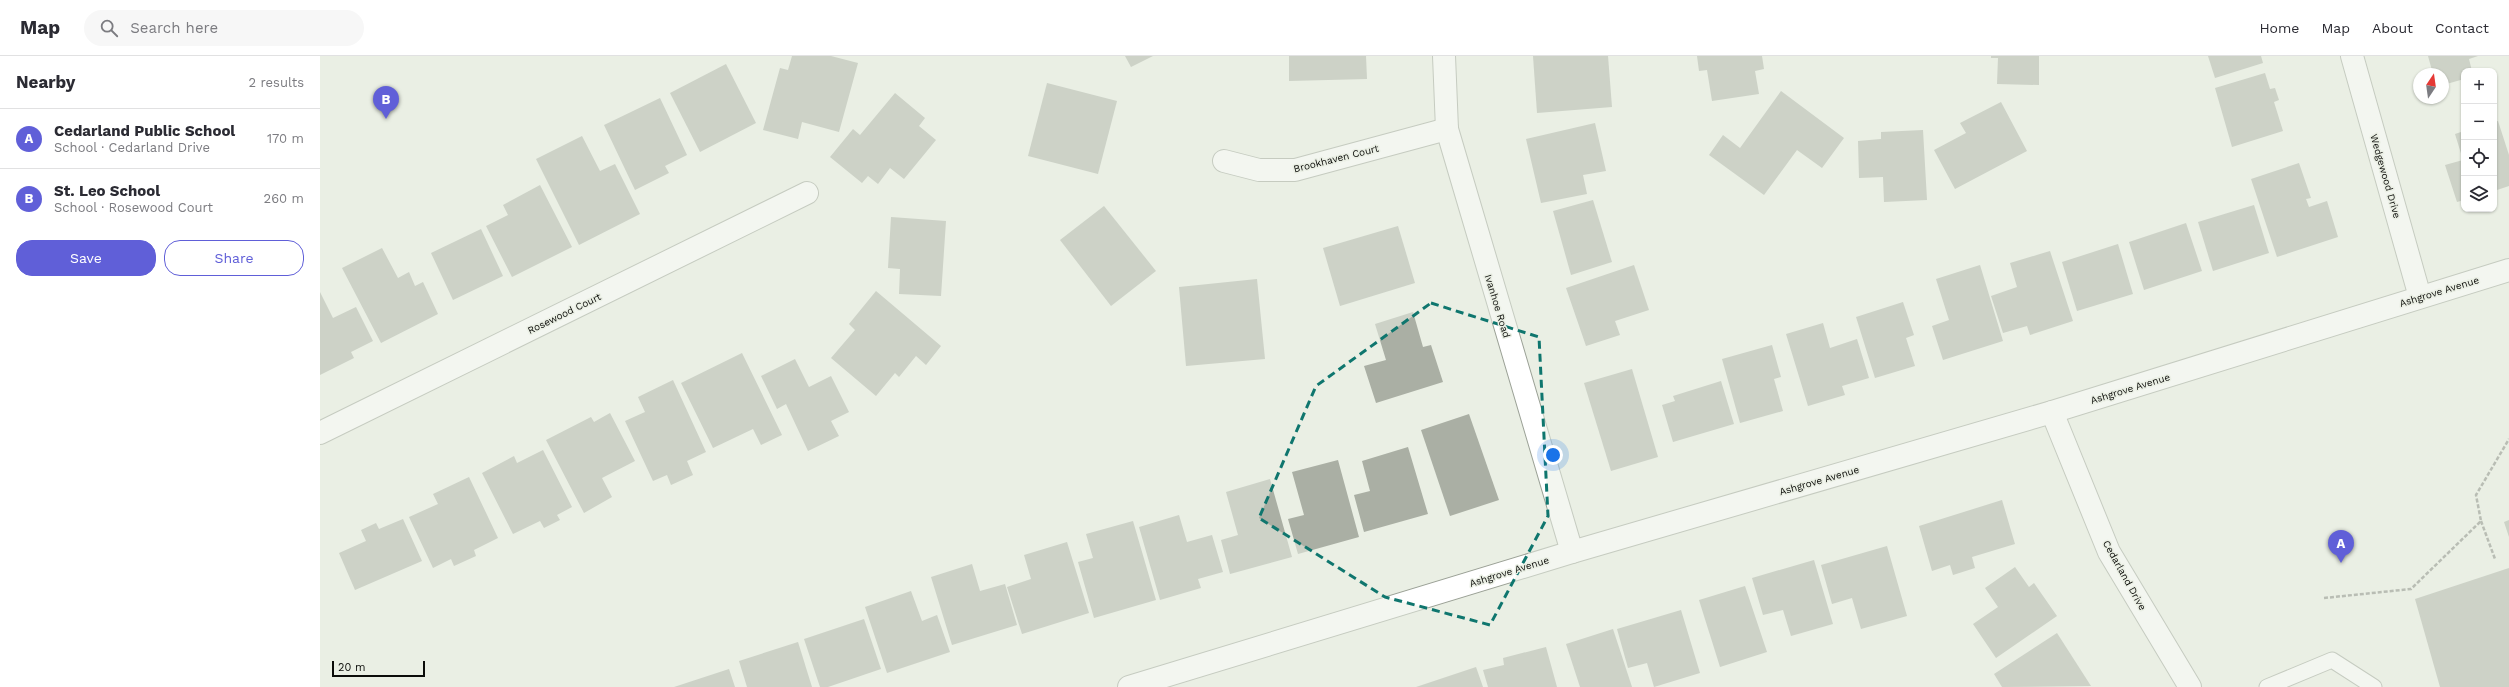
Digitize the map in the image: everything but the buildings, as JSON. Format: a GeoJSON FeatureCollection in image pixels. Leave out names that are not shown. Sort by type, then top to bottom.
{"type":"FeatureCollection","features":[{"type":"Feature","properties":{"kind":"street","name":"Ivanhoe Road"},"geometry":{"type":"LineString","coordinates":[[1444,56],[1447,129],[1572,552]]}},
{"type":"Feature","properties":{"kind":"street","name":"Wedgewood Drive"},"geometry":{"type":"LineString","coordinates":[[2352,56],[2420,297]]}},
{"type":"Feature","properties":{"kind":"street","name":"Brookhaven Court"},"geometry":{"type":"LineString","coordinates":[[1224,161],[1259,170],[1295,170],[1447,129]]}},
{"type":"Feature","properties":{"kind":"street","name":"Rosewood Court"},"geometry":{"type":"LineString","coordinates":[[320,433],[808,193]]}},
{"type":"Feature","properties":{"kind":"street","name":"Ashgrove Avenue"},"geometry":{"type":"LineString","coordinates":[[1129,687],[1572,552],[2052,412],[2509,270]]}},
{"type":"Feature","properties":{"kind":"street","name":"Cedarland Drive"},"geometry":{"type":"LineString","coordinates":[[2052,412],[2110,552],[2190,687]]}},
{"type":"Feature","properties":{"kind":"lane"},"geometry":{"type":"LineString","coordinates":[[2267,687],[2332,660],[2374,687]]}},
{"type":"Feature","properties":{"kind":"path"},"geometry":{"type":"LineString","coordinates":[[2495,559],[2481,521],[2476,495],[2509,439]]}},
{"type":"Feature","properties":{"kind":"path"},"geometry":{"type":"LineString","coordinates":[[2324,598],[2411,589],[2481,521]]}},
{"type":"Feature","properties":{"kind":"highlighted area"},"geometry":{"type":"Polygon","coordinates":[[[1431,303],[1539,337],[1548,516],[1490,625],[1385,597],[1259,518],[1316,386],[1431,303]]]}},
{"type":"Feature","properties":{"kind":"place","name":"St. Leo School"},"geometry":{"type":"Point","coordinates":[386,119]}},
{"type":"Feature","properties":{"kind":"place","name":"Cedarland Public School"},"geometry":{"type":"Point","coordinates":[2341,563]}}]}
